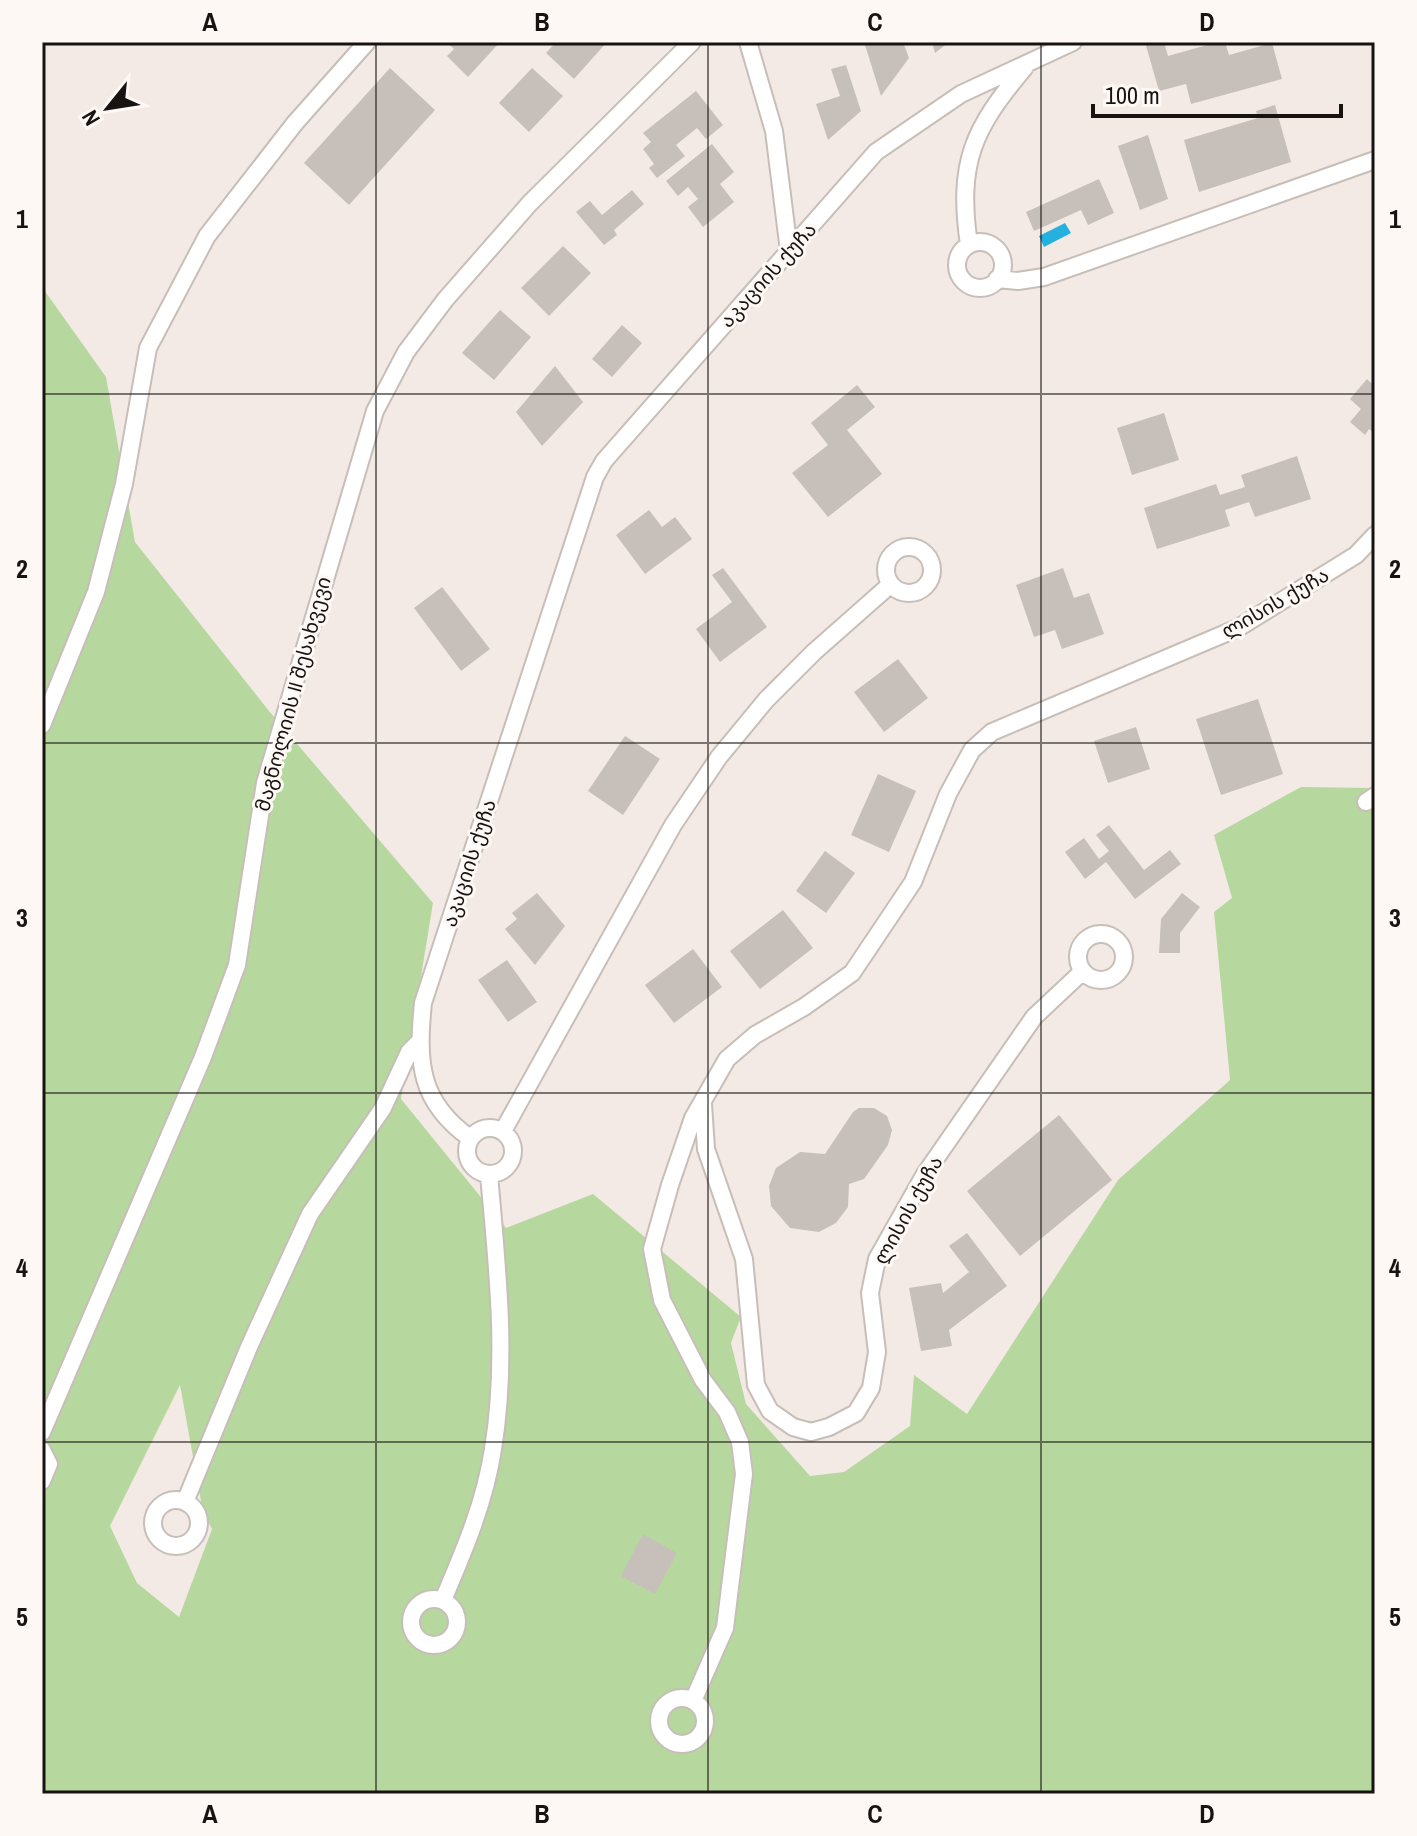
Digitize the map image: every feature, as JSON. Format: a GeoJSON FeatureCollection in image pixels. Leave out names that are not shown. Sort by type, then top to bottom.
{"type":"FeatureCollection","features":[{"type":"Feature","properties":{"kind":"street"},"geometry":{"type":"LineString","coordinates":[[42,725],[96,592],[124,484],[148,348],[207,236],[295,123],[367,42]]}},
{"type":"Feature","properties":{"kind":"street","name":"მაგნოლიის II შესახვევი"},"geometry":{"type":"LineString","coordinates":[[42,1432],[203,1057],[237,965],[265,783],[375,411],[406,352],[445,300],[530,203],[692,42]]}},
{"type":"Feature","properties":{"kind":"street"},"geometry":{"type":"LineString","coordinates":[[748,42],[774,131],[789,251]]}},
{"type":"Feature","properties":{"kind":"street"},"geometry":{"type":"LineString","coordinates":[[969,245],[987,243],[997,251],[1002,268],[997,279],[985,287],[964,282],[957,262],[969,245],[963,203],[970,156],[987,114],[1029,63],[1073,42]]}},
{"type":"Feature","properties":{"kind":"street","name":"აკაციის ქუჩა"},"geometry":{"type":"LineString","coordinates":[[470,1138],[447,1122],[423,1078],[419,1042],[423,1003],[595,477],[604,461],[876,152],[961,94],[1029,63]]}},
{"type":"Feature","properties":{"kind":"street"},"geometry":{"type":"LineString","coordinates":[[997,279],[1018,281],[1044,277],[1375,160]]}},
{"type":"Feature","properties":{"kind":"street","name":"ლისის ქუჩა"},"geometry":{"type":"LineString","coordinates":[[693,1701],[725,1628],[744,1474],[740,1442],[727,1412],[703,1380],[662,1300],[652,1249],[693,1118],[727,1059],[755,1035],[804,1007],[852,973],[913,882],[948,794],[972,750],[992,732],[1238,628],[1356,555],[1375,535]]}},
{"type":"Feature","properties":{"kind":"street"},"geometry":{"type":"LineString","coordinates":[[503,1131],[673,825],[719,757],[804,662],[891,584]]}},
{"type":"Feature","properties":{"kind":"street","name":"ლისის ქუჩა"},"geometry":{"type":"LineString","coordinates":[[703,1102],[706,1149],[744,1259],[756,1385],[770,1411],[793,1427],[811,1432],[829,1427],[856,1413],[871,1388],[877,1352],[870,1293],[877,1259],[925,1174],[1034,1017],[1083,971]]}},
{"type":"Feature","properties":{"kind":"street"},"geometry":{"type":"LineString","coordinates":[[185,1502],[249,1347],[310,1214],[383,1108],[409,1052],[419,1042]]}},
{"type":"Feature","properties":{"kind":"street"},"geometry":{"type":"LineString","coordinates":[[481,1129],[503,1131],[513,1145],[511,1162],[505,1169],[489,1175],[477,1171],[469,1162],[466,1150],[470,1138],[481,1129]]}},
{"type":"Feature","properties":{"kind":"street"},"geometry":{"type":"LineString","coordinates":[[443,1600],[474,1523],[493,1451],[498,1407],[500,1299],[489,1175]]}},
{"type":"Feature","properties":{"kind":"street"},"geometry":{"type":"LineString","coordinates":[[42,1450],[49,1464],[42,1481]]}},
{"type":"Feature","properties":{"kind":"green space"},"geometry":{"type":"Polygon","coordinates":[[[42,287],[106,377],[135,542],[269,711],[433,903],[401,1099],[506,1228],[593,1194],[741,1317],[731,1343],[746,1404],[810,1476],[844,1472],[910,1426],[914,1375],[967,1414],[1118,1180],[1230,1080],[1214,912],[1232,898],[1214,835],[1301,787],[1375,788],[1375,1794],[42,1794],[42,287]],[[180,1385],[110,1526],[137,1583],[179,1617],[212,1529],[203,1512],[180,1385]]]}},
{"type":"Feature","properties":{"kind":"water"},"geometry":{"type":"Polygon","coordinates":[[[1065,223],[1071,233],[1044,247],[1039,236],[1065,223]]]}},
{"type":"Feature","properties":{"kind":"building"},"geometry":{"type":"Polygon","coordinates":[[[447,42],[500,42],[468,77],[447,56],[454,49],[447,42]]]}},
{"type":"Feature","properties":{"kind":"building"},"geometry":{"type":"Polygon","coordinates":[[[556,42],[607,42],[574,79],[546,53],[556,42]]]}},
{"type":"Feature","properties":{"kind":"building"},"geometry":{"type":"Polygon","coordinates":[[[864,42],[903,42],[909,58],[881,96],[864,42]]]}},
{"type":"Feature","properties":{"kind":"building"},"geometry":{"type":"Polygon","coordinates":[[[932,42],[949,42],[935,53],[932,42]]]}},
{"type":"Feature","properties":{"kind":"building"},"geometry":{"type":"Polygon","coordinates":[[[1145,42],[1164,42],[1168,56],[1218,42],[1225,42],[1229,55],[1272,43],[1282,79],[1191,104],[1186,84],[1159,91],[1145,42]]]}},
{"type":"Feature","properties":{"kind":"building"},"geometry":{"type":"Polygon","coordinates":[[[846,65],[861,111],[828,140],[816,104],[840,96],[831,69],[846,65]]]}},
{"type":"Feature","properties":{"kind":"building"},"geometry":{"type":"Polygon","coordinates":[[[390,68],[435,110],[349,205],[304,163],[390,68]]]}},
{"type":"Feature","properties":{"kind":"building"},"geometry":{"type":"Polygon","coordinates":[[[532,68],[563,96],[529,132],[499,103],[532,68]]]}},
{"type":"Feature","properties":{"kind":"building"},"geometry":{"type":"Polygon","coordinates":[[[696,91],[723,125],[706,139],[697,128],[676,145],[685,156],[657,178],[649,168],[654,164],[643,149],[651,142],[643,133],[696,91]]]}},
{"type":"Feature","properties":{"kind":"building"},"geometry":{"type":"Polygon","coordinates":[[[1275,105],[1291,162],[1199,192],[1184,140],[1258,118],[1256,111],[1275,105]]]}},
{"type":"Feature","properties":{"kind":"building"},"geometry":{"type":"Polygon","coordinates":[[[1148,135],[1168,199],[1140,210],[1118,146],[1148,135]]]}},
{"type":"Feature","properties":{"kind":"building"},"geometry":{"type":"Polygon","coordinates":[[[712,144],[734,172],[720,184],[734,202],[703,227],[688,207],[698,199],[688,187],[678,196],[666,181],[712,144]]]}},
{"type":"Feature","properties":{"kind":"building"},"geometry":{"type":"Polygon","coordinates":[[[1099,179],[1114,213],[1088,225],[1081,210],[1034,231],[1026,212],[1099,179]]]}},
{"type":"Feature","properties":{"kind":"building"},"geometry":{"type":"Polygon","coordinates":[[[632,190],[644,204],[614,230],[617,235],[604,245],[576,212],[590,201],[602,215],[632,190]]]}},
{"type":"Feature","properties":{"kind":"building"},"geometry":{"type":"Polygon","coordinates":[[[563,246],[591,273],[549,316],[521,288],[563,246]]]}},
{"type":"Feature","properties":{"kind":"building"},"geometry":{"type":"Polygon","coordinates":[[[500,310],[531,337],[494,380],[462,353],[500,310]]]}},
{"type":"Feature","properties":{"kind":"building"},"geometry":{"type":"Polygon","coordinates":[[[622,325],[642,343],[612,377],[592,359],[622,325]]]}},
{"type":"Feature","properties":{"kind":"building"},"geometry":{"type":"Polygon","coordinates":[[[555,366],[583,402],[542,446],[516,412],[555,366]]]}},
{"type":"Feature","properties":{"kind":"building"},"geometry":{"type":"Polygon","coordinates":[[[1367,379],[1375,387],[1375,434],[1369,429],[1365,435],[1350,422],[1361,409],[1350,399],[1367,379]]]}},
{"type":"Feature","properties":{"kind":"building"},"geometry":{"type":"Polygon","coordinates":[[[857,385],[875,407],[847,430],[882,474],[828,517],[792,473],[828,445],[811,423],[857,385]]]}},
{"type":"Feature","properties":{"kind":"building"},"geometry":{"type":"Polygon","coordinates":[[[1164,413],[1179,460],[1132,475],[1117,428],[1164,413]]]}},
{"type":"Feature","properties":{"kind":"building"},"geometry":{"type":"Polygon","coordinates":[[[1297,456],[1311,499],[1255,517],[1249,502],[1225,510],[1230,526],[1157,549],[1144,508],[1216,484],[1220,495],[1245,487],[1241,475],[1297,456]]]}},
{"type":"Feature","properties":{"kind":"building"},"geometry":{"type":"Polygon","coordinates":[[[649,510],[662,527],[675,517],[692,539],[645,574],[616,535],[649,510]]]}},
{"type":"Feature","properties":{"kind":"building"},"geometry":{"type":"Polygon","coordinates":[[[723,568],[767,627],[720,662],[696,629],[732,602],[712,575],[723,568]]]}},
{"type":"Feature","properties":{"kind":"building"},"geometry":{"type":"Polygon","coordinates":[[[1063,568],[1074,598],[1089,593],[1104,634],[1062,649],[1055,630],[1034,637],[1016,585],[1063,568]]]}},
{"type":"Feature","properties":{"kind":"building"},"geometry":{"type":"Polygon","coordinates":[[[442,587],[490,649],[461,671],[414,608],[442,587]]]}},
{"type":"Feature","properties":{"kind":"building"},"geometry":{"type":"Polygon","coordinates":[[[898,659],[928,698],[884,732],[854,692],[898,659]]]}},
{"type":"Feature","properties":{"kind":"building"},"geometry":{"type":"Polygon","coordinates":[[[1258,699],[1283,774],[1221,795],[1196,719],[1258,699]]]}},
{"type":"Feature","properties":{"kind":"building"},"geometry":{"type":"Polygon","coordinates":[[[1136,727],[1150,769],[1108,783],[1094,741],[1136,727]]]}},
{"type":"Feature","properties":{"kind":"building"},"geometry":{"type":"Polygon","coordinates":[[[625,736],[660,759],[623,815],[588,791],[625,736]]]}},
{"type":"Feature","properties":{"kind":"building"},"geometry":{"type":"Polygon","coordinates":[[[878,774],[916,791],[889,852],[851,835],[878,774]]]}},
{"type":"Feature","properties":{"kind":"building"},"geometry":{"type":"Polygon","coordinates":[[[1109,825],[1144,870],[1170,850],[1181,864],[1135,899],[1106,862],[1085,879],[1065,852],[1084,838],[1099,859],[1109,851],[1096,835],[1109,825]]]}},
{"type":"Feature","properties":{"kind":"building"},"geometry":{"type":"Polygon","coordinates":[[[825,851],[855,873],[826,913],[796,891],[825,851]]]}},
{"type":"Feature","properties":{"kind":"building"},"geometry":{"type":"Polygon","coordinates":[[[537,893],[565,926],[535,965],[505,929],[517,919],[512,913],[537,893]]]}},
{"type":"Feature","properties":{"kind":"building"},"geometry":{"type":"Polygon","coordinates":[[[1182,893],[1200,907],[1180,933],[1180,953],[1159,953],[1161,919],[1182,893]]]}},
{"type":"Feature","properties":{"kind":"building"},"geometry":{"type":"Polygon","coordinates":[[[783,910],[813,948],[760,989],[730,951],[783,910]]]}},
{"type":"Feature","properties":{"kind":"building"},"geometry":{"type":"Polygon","coordinates":[[[693,949],[722,987],[674,1023],[645,985],[693,949]]]}},
{"type":"Feature","properties":{"kind":"building"},"geometry":{"type":"Polygon","coordinates":[[[507,960],[537,1002],[508,1022],[478,980],[507,960]]]}},
{"type":"Feature","properties":{"kind":"building"},"geometry":{"type":"Polygon","coordinates":[[[859,1108],[874,1108],[887,1116],[892,1130],[888,1145],[864,1179],[849,1184],[848,1207],[836,1223],[819,1232],[790,1228],[771,1206],[769,1186],[776,1168],[800,1152],[825,1154],[853,1112],[859,1108]]]}},
{"type":"Feature","properties":{"kind":"building"},"geometry":{"type":"Polygon","coordinates":[[[1059,1115],[1112,1180],[1020,1256],[967,1191],[1059,1115]]]}},
{"type":"Feature","properties":{"kind":"building"},"geometry":{"type":"Polygon","coordinates":[[[967,1233],[1007,1286],[949,1330],[952,1346],[921,1351],[909,1288],[941,1283],[943,1293],[969,1272],[949,1246],[967,1233]]]}},
{"type":"Feature","properties":{"kind":"building"},"geometry":{"type":"Polygon","coordinates":[[[643,1534],[677,1553],[655,1594],[621,1576],[643,1534]]]}}]}
